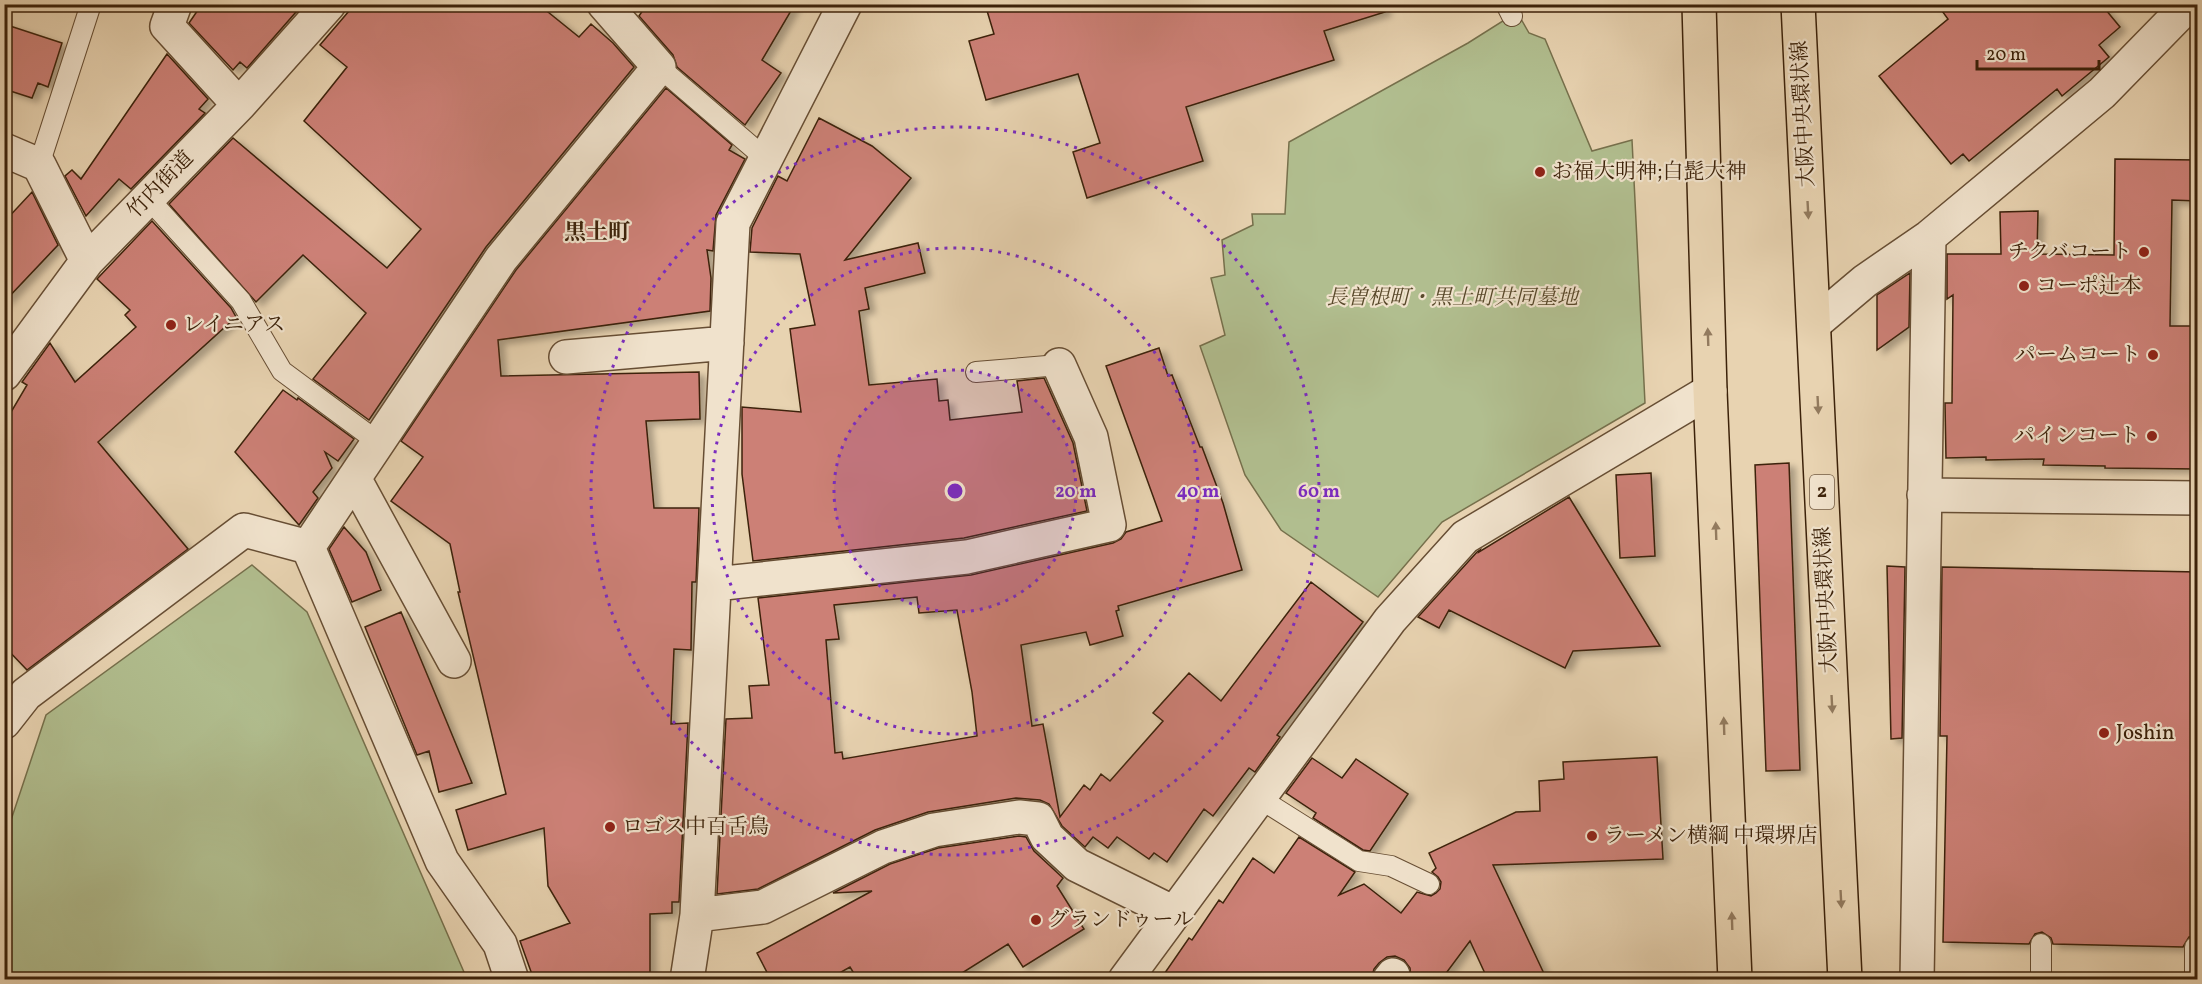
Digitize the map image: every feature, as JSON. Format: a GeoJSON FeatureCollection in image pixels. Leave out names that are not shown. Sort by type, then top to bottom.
{"type":"FeatureCollection","features":[{"type":"Feature","properties":{"kind":"main road"},"geometry":{"type":"LineString","coordinates":[[1699,4],[1710,391],[1735,980]]}},
{"type":"Feature","properties":{"kind":"main road","name":"大阪中央環状線"},"geometry":{"type":"LineString","coordinates":[[1798,4],[1845,980]]}},
{"type":"Feature","properties":{"kind":"street"},"geometry":{"type":"LineString","coordinates":[[176,4],[167,26],[239,105]]}},
{"type":"Feature","properties":{"kind":"street","name":"竹内街道"},"geometry":{"type":"LineString","coordinates":[[4,374],[87,261],[239,105],[329,4]]}},
{"type":"Feature","properties":{"kind":"street"},"geometry":{"type":"LineString","coordinates":[[308,547],[501,260],[659,67],[604,4]]}},
{"type":"Feature","properties":{"kind":"street"},"geometry":{"type":"LineString","coordinates":[[687,980],[697,915],[733,224],[845,4]]}},
{"type":"Feature","properties":{"kind":"street"},"geometry":{"type":"LineString","coordinates":[[1814,324],[1865,281],[1929,237],[2102,93],[2189,4]]}},
{"type":"Feature","properties":{"kind":"street"},"geometry":{"type":"LineString","coordinates":[[4,150],[39,165],[87,261]]}},
{"type":"Feature","properties":{"kind":"street"},"geometry":{"type":"LineString","coordinates":[[1917,980],[1929,237]]}},
{"type":"Feature","properties":{"kind":"street"},"geometry":{"type":"LineString","coordinates":[[566,357],[727,343]]}},
{"type":"Feature","properties":{"kind":"street"},"geometry":{"type":"LineString","coordinates":[[715,584],[967,557],[1108,525],[1091,437],[1059,365]]}},
{"type":"Feature","properties":{"kind":"street"},"geometry":{"type":"LineString","coordinates":[[1125,980],[1390,620],[1465,537],[1710,391]]}},
{"type":"Feature","properties":{"kind":"street"},"geometry":{"type":"LineString","coordinates":[[354,478],[454,661]]}},
{"type":"Feature","properties":{"kind":"street"},"geometry":{"type":"LineString","coordinates":[[1924,495],[2198,498]]}},
{"type":"Feature","properties":{"kind":"street"},"geometry":{"type":"LineString","coordinates":[[4,722],[26,694],[244,530],[308,547]]}},
{"type":"Feature","properties":{"kind":"street"},"geometry":{"type":"LineString","coordinates":[[308,547],[442,861],[500,944],[512,980]]}},
{"type":"Feature","properties":{"kind":"street"},"geometry":{"type":"LineString","coordinates":[[697,915],[763,907],[883,847],[934,830],[1019,817],[1038,819],[1047,837],[1077,865],[1174,913]]}},
{"type":"Feature","properties":{"kind":"lane"},"geometry":{"type":"LineString","coordinates":[[39,165],[90,4]]}},
{"type":"Feature","properties":{"kind":"lane"},"geometry":{"type":"LineString","coordinates":[[659,67],[766,159]]}},
{"type":"Feature","properties":{"kind":"lane"},"geometry":{"type":"LineString","coordinates":[[148,198],[241,301],[282,371],[378,442]]}},
{"type":"Feature","properties":{"kind":"lane"},"geometry":{"type":"LineString","coordinates":[[975,372],[1059,365]]}},
{"type":"Feature","properties":{"kind":"lane"},"geometry":{"type":"LineString","coordinates":[[1259,798],[1359,861],[1391,866],[1430,884]]}},
{"type":"Feature","properties":{"kind":"lane"},"geometry":{"type":"LineString","coordinates":[[2041,944],[2041,980]]}},
{"type":"Feature","properties":{"kind":"lane"},"geometry":{"type":"LineString","coordinates":[[2195,947],[2195,980]]}},
{"type":"Feature","properties":{"kind":"green space","name":"長曽根町・黒土町共同墓地"},"geometry":{"type":"Polygon","coordinates":[[[1517,12],[1529,33],[1545,39],[1592,151],[1632,140],[1645,403],[1442,522],[1378,597],[1281,530],[1245,475],[1200,346],[1225,335],[1211,278],[1225,275],[1222,240],[1253,225],[1252,214],[1285,214],[1289,142],[1468,43],[1517,12]]]}},
{"type":"Feature","properties":{"kind":"green space"},"geometry":{"type":"Polygon","coordinates":[[[252,565],[307,612],[467,979],[5,979],[5,838],[46,715],[252,565]]]}},
{"type":"Feature","properties":{"kind":"building"},"geometry":{"type":"Polygon","coordinates":[[[202,4],[303,4],[247,68],[240,62],[233,70],[189,23],[202,4]]]}},
{"type":"Feature","properties":{"kind":"building"},"geometry":{"type":"Polygon","coordinates":[[[355,4],[538,4],[579,37],[591,24],[613,43],[634,67],[486,247],[369,420],[313,379],[366,313],[303,255],[256,302],[169,204],[233,138],[387,268],[421,229],[304,121],[347,67],[320,45],[355,4]]]}},
{"type":"Feature","properties":{"kind":"building"},"geometry":{"type":"Polygon","coordinates":[[[647,4],[795,4],[762,60],[781,73],[745,125],[677,67],[673,55],[639,16],[647,4]]]}},
{"type":"Feature","properties":{"kind":"building"},"geometry":{"type":"Polygon","coordinates":[[[985,4],[1384,4],[1385,12],[1324,31],[1334,60],[1186,107],[1203,161],[1087,198],[1073,152],[1100,143],[1078,74],[986,100],[969,41],[994,34],[985,4]]]}},
{"type":"Feature","properties":{"kind":"building"},"geometry":{"type":"Polygon","coordinates":[[[1937,4],[2101,4],[2120,27],[2099,45],[2109,57],[2062,96],[2057,89],[1969,161],[1963,154],[1951,164],[1879,76],[1948,19],[1937,4]]]}},
{"type":"Feature","properties":{"kind":"building"},"geometry":{"type":"Polygon","coordinates":[[[4,24],[62,43],[48,87],[38,83],[32,98],[4,89],[4,24]]]}},
{"type":"Feature","properties":{"kind":"building"},"geometry":{"type":"Polygon","coordinates":[[[167,54],[208,99],[199,109],[205,113],[131,189],[119,179],[86,216],[65,176],[72,170],[81,179],[167,54]]]}},
{"type":"Feature","properties":{"kind":"building"},"geometry":{"type":"Polygon","coordinates":[[[666,88],[732,145],[729,150],[745,159],[716,215],[713,251],[707,250],[711,278],[710,311],[498,340],[501,376],[699,372],[700,419],[646,421],[654,508],[699,508],[696,582],[692,582],[691,650],[674,649],[671,724],[688,723],[679,902],[672,902],[672,913],[650,914],[650,979],[534,980],[520,941],[570,923],[548,886],[544,828],[468,850],[456,810],[506,794],[458,592],[460,592],[450,544],[391,501],[423,457],[401,441],[516,270],[666,88]]]}},
{"type":"Feature","properties":{"kind":"building"},"geometry":{"type":"Polygon","coordinates":[[[819,118],[872,146],[911,178],[845,260],[918,243],[925,273],[865,288],[869,309],[859,311],[869,385],[937,379],[939,401],[948,400],[950,420],[1022,412],[1017,381],[1044,378],[1073,443],[1087,511],[964,538],[753,561],[742,474],[742,407],[801,412],[790,329],[815,325],[800,254],[750,252],[752,228],[778,176],[787,181],[819,118]]]}},
{"type":"Feature","properties":{"kind":"building"},"geometry":{"type":"Polygon","coordinates":[[[2115,159],[2198,160],[2198,201],[2172,200],[2170,326],[2198,326],[2198,469],[2043,465],[2044,459],[1946,458],[1945,403],[1952,403],[1953,295],[1947,299],[1947,254],[2001,254],[2000,212],[2038,211],[2037,254],[2114,255],[2115,159]]]}},
{"type":"Feature","properties":{"kind":"building"},"geometry":{"type":"Polygon","coordinates":[[[32,192],[58,245],[4,302],[4,222],[32,192]]]}},
{"type":"Feature","properties":{"kind":"building"},"geometry":{"type":"Polygon","coordinates":[[[152,221],[231,308],[236,317],[98,442],[188,549],[27,670],[4,646],[4,424],[27,385],[22,382],[50,343],[75,382],[136,327],[125,315],[130,310],[97,279],[152,221]]]}},
{"type":"Feature","properties":{"kind":"building"},"geometry":{"type":"Polygon","coordinates":[[[1910,273],[1909,327],[1877,350],[1877,295],[1910,273]]]}},
{"type":"Feature","properties":{"kind":"building"},"geometry":{"type":"Polygon","coordinates":[[[1159,348],[1168,376],[1172,375],[1223,503],[1242,570],[1118,606],[1119,610],[1116,611],[1123,636],[1090,645],[1086,632],[1021,645],[1032,726],[1043,724],[1060,817],[1084,785],[1090,790],[1101,774],[1110,781],[1163,721],[1153,713],[1189,673],[1221,701],[1311,582],[1363,622],[1277,735],[1280,737],[1255,772],[1249,768],[1213,816],[1204,809],[1167,862],[1154,853],[1149,859],[1117,837],[1108,848],[1093,837],[1085,847],[1062,826],[1049,804],[1040,800],[1016,798],[928,812],[875,830],[758,889],[717,894],[726,719],[752,718],[749,686],[769,685],[758,598],[971,575],[1113,543],[1121,539],[1126,532],[1162,521],[1106,366],[1159,348]],[[917,597],[834,605],[839,639],[826,640],[835,753],[842,752],[843,759],[977,736],[972,692],[957,610],[919,613],[917,597]]]}},
{"type":"Feature","properties":{"kind":"building"},"geometry":{"type":"Polygon","coordinates":[[[283,390],[297,400],[298,398],[354,439],[338,461],[325,452],[332,468],[313,492],[318,498],[299,525],[235,452],[283,390]]]}},
{"type":"Feature","properties":{"kind":"building"},"geometry":{"type":"Polygon","coordinates":[[[1789,463],[1800,770],[1766,771],[1755,465],[1789,463]]]}},
{"type":"Feature","properties":{"kind":"building"},"geometry":{"type":"Polygon","coordinates":[[[1651,473],[1655,556],[1620,558],[1616,475],[1651,473]]]}},
{"type":"Feature","properties":{"kind":"building"},"geometry":{"type":"Polygon","coordinates":[[[1569,497],[1660,646],[1573,651],[1565,668],[1449,610],[1439,628],[1418,617],[1477,552],[1569,497]]]}},
{"type":"Feature","properties":{"kind":"building"},"geometry":{"type":"Polygon","coordinates":[[[344,527],[366,552],[381,590],[352,602],[329,549],[344,527]]]}},
{"type":"Feature","properties":{"kind":"building"},"geometry":{"type":"Polygon","coordinates":[[[1887,566],[1905,567],[1902,738],[1891,739],[1887,566]]]}},
{"type":"Feature","properties":{"kind":"building"},"geometry":{"type":"Polygon","coordinates":[[[1942,567],[2198,572],[2198,936],[2189,937],[2183,947],[2053,944],[2051,938],[2042,932],[2035,934],[2029,944],[1943,942],[1947,736],[1940,736],[1942,567]]]}},
{"type":"Feature","properties":{"kind":"building"},"geometry":{"type":"Polygon","coordinates":[[[401,612],[472,783],[439,792],[429,751],[417,755],[365,627],[401,612]]]}},
{"type":"Feature","properties":{"kind":"building"},"geometry":{"type":"Polygon","coordinates":[[[1657,757],[1663,859],[1493,865],[1547,980],[1488,980],[1470,941],[1441,980],[1411,980],[1410,968],[1404,960],[1395,956],[1387,957],[1379,963],[1374,969],[1371,980],[1160,980],[1189,938],[1192,940],[1219,900],[1223,903],[1253,858],[1274,873],[1299,837],[1355,872],[1339,895],[1364,884],[1401,913],[1417,892],[1431,896],[1440,889],[1441,882],[1432,872],[1436,868],[1429,853],[1516,812],[1540,811],[1539,781],[1564,779],[1563,762],[1657,757]]]}},
{"type":"Feature","properties":{"kind":"building"},"geometry":{"type":"Polygon","coordinates":[[[1312,758],[1342,778],[1356,759],[1408,794],[1370,851],[1363,850],[1313,818],[1316,813],[1286,793],[1312,758]]]}},
{"type":"Feature","properties":{"kind":"building"},"geometry":{"type":"Polygon","coordinates":[[[1019,836],[1026,837],[1034,851],[1063,878],[1057,886],[1084,929],[1023,967],[1008,944],[951,980],[858,980],[850,967],[827,980],[771,980],[757,953],[872,891],[833,893],[890,864],[938,848],[1019,836]]]}},
{"type":"Feature","properties":{"kind":"place","name":"お福大明神;白髭大神"},"geometry":{"type":"Point","coordinates":[1540,172]}},
{"type":"Feature","properties":{"kind":"place","name":"チクバコート"},"geometry":{"type":"Point","coordinates":[2144,252]}},
{"type":"Feature","properties":{"kind":"place","name":"コーポ辻本"},"geometry":{"type":"Point","coordinates":[2024,286]}},
{"type":"Feature","properties":{"kind":"place","name":"レイニアス"},"geometry":{"type":"Point","coordinates":[171,325]}},
{"type":"Feature","properties":{"kind":"place","name":"パームコート"},"geometry":{"type":"Point","coordinates":[2153,355]}},
{"type":"Feature","properties":{"kind":"place","name":"パインコート"},"geometry":{"type":"Point","coordinates":[2152,436]}},
{"type":"Feature","properties":{"kind":"place","name":"Joshin"},"geometry":{"type":"Point","coordinates":[2104,733]}},
{"type":"Feature","properties":{"kind":"place","name":"ロゴス中百舌鳥"},"geometry":{"type":"Point","coordinates":[610,827]}},
{"type":"Feature","properties":{"kind":"place","name":"ラーメン横綱 中環堺店"},"geometry":{"type":"Point","coordinates":[1592,836]}},
{"type":"Feature","properties":{"kind":"place","name":"グランドゥール"},"geometry":{"type":"Point","coordinates":[1036,920]}},
{"type":"Feature","properties":{"kind":"district","name":"黒土町"},"geometry":{"type":"Point","coordinates":[597,233]}}]}
